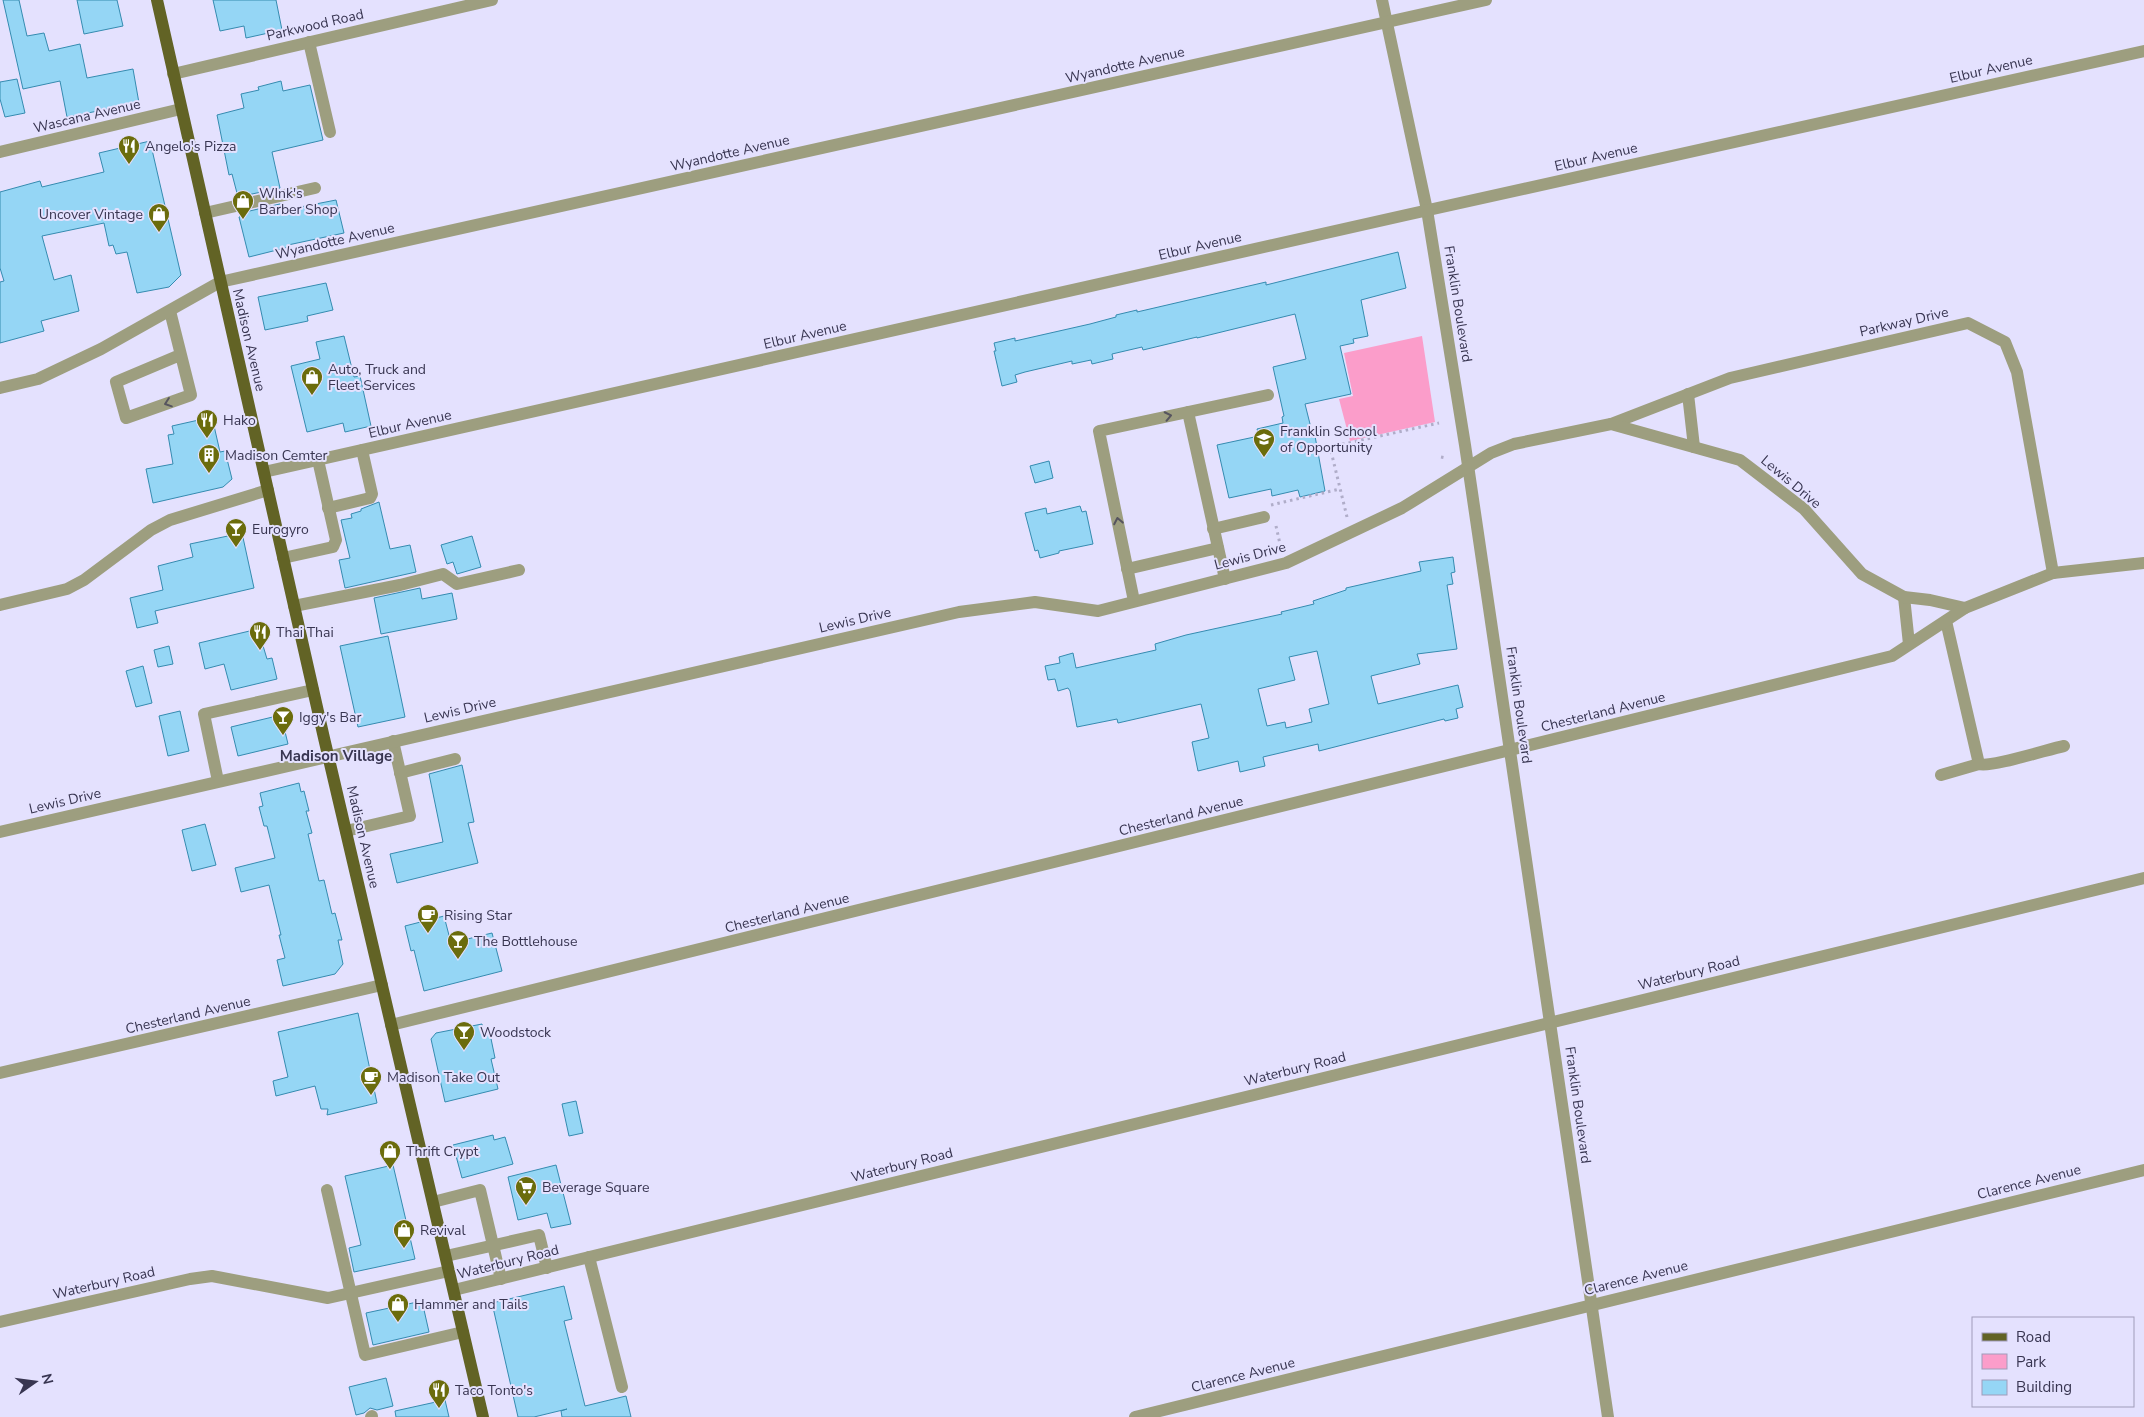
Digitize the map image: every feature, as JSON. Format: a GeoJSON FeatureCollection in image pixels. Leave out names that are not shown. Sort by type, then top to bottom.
{"type":"FeatureCollection","features":[{"type":"Feature","properties":{"kind":"main road","name":"Madison Avenue"},"geometry":{"type":"LineString","coordinates":[[156,0],[328,756],[483,1417]]}},
{"type":"Feature","properties":{"kind":"street","name":"Parkwood Road"},"geometry":{"type":"LineString","coordinates":[[173,74],[492,0]]}},
{"type":"Feature","properties":{"kind":"street","name":"Franklin Boulevard"},"geometry":{"type":"LineString","coordinates":[[1382,0],[1428,210],[1468,466],[1608,1417]]}},
{"type":"Feature","properties":{"kind":"street","name":"Wyandotte Avenue"},"geometry":{"type":"LineString","coordinates":[[0,388],[38,379],[100,349],[220,282],[1486,0]]}},
{"type":"Feature","properties":{"kind":"street"},"geometry":{"type":"LineString","coordinates":[[309,42],[330,132]]}},
{"type":"Feature","properties":{"kind":"street","name":"Elbur Avenue"},"geometry":{"type":"LineString","coordinates":[[264,472],[2144,51]]}},
{"type":"Feature","properties":{"kind":"street","name":"Wascana Avenue"},"geometry":{"type":"LineString","coordinates":[[0,152],[181,109]]}},
{"type":"Feature","properties":{"kind":"street"},"geometry":{"type":"LineString","coordinates":[[205,213],[315,188]]}},
{"type":"Feature","properties":{"kind":"street"},"geometry":{"type":"LineString","coordinates":[[170,311],[191,395],[126,418],[116,382],[180,355]]}},
{"type":"Feature","properties":{"kind":"street","name":"Parkway Drive"},"geometry":{"type":"LineString","coordinates":[[1611,424],[1730,378],[1968,323],[2005,342],[2017,372],[2053,573]]}},
{"type":"Feature","properties":{"kind":"street"},"geometry":{"type":"LineString","coordinates":[[1688,394],[1694,447]]}},
{"type":"Feature","properties":{"kind":"street"},"geometry":{"type":"LineString","coordinates":[[1134,601],[1099,431],[1268,396]]}},
{"type":"Feature","properties":{"kind":"street"},"geometry":{"type":"LineString","coordinates":[[1188,412],[1225,579]]}},
{"type":"Feature","properties":{"kind":"street","name":"Lewis Drive"},"geometry":{"type":"LineString","coordinates":[[0,832],[958,612],[1035,602],[1098,611],[1225,579],[1286,563],[1402,508],[1491,453],[1514,444],[1611,424],[1740,460],[1804,509],[1862,574],[1904,597],[1965,608]]}},
{"type":"Feature","properties":{"kind":"street"},"geometry":{"type":"LineString","coordinates":[[328,508],[370,498],[372,494],[362,450]]}},
{"type":"Feature","properties":{"kind":"street"},"geometry":{"type":"LineString","coordinates":[[283,558],[333,547],[336,540],[318,460]]}},
{"type":"Feature","properties":{"kind":"street"},"geometry":{"type":"LineString","coordinates":[[0,605],[67,589],[84,580],[151,530],[170,520],[268,490]]}},
{"type":"Feature","properties":{"kind":"street"},"geometry":{"type":"LineString","coordinates":[[1213,529],[1270,516]]}},
{"type":"Feature","properties":{"kind":"street"},"geometry":{"type":"LineString","coordinates":[[1127,569],[1218,548]]}},
{"type":"Feature","properties":{"kind":"street"},"geometry":{"type":"LineString","coordinates":[[1965,608],[2053,573],[2144,563]]}},
{"type":"Feature","properties":{"kind":"street"},"geometry":{"type":"LineString","coordinates":[[294,606],[400,585],[442,574],[457,584],[519,570]]}},
{"type":"Feature","properties":{"kind":"street"},"geometry":{"type":"LineString","coordinates":[[1904,597],[1909,644]]}},
{"type":"Feature","properties":{"kind":"street","name":"Chesterland Avenue"},"geometry":{"type":"LineString","coordinates":[[392,1025],[1892,656],[1965,608]]}},
{"type":"Feature","properties":{"kind":"street"},"geometry":{"type":"LineString","coordinates":[[1946,621],[1979,764]]}},
{"type":"Feature","properties":{"kind":"street"},"geometry":{"type":"LineString","coordinates":[[218,781],[204,714],[313,690]]}},
{"type":"Feature","properties":{"kind":"street"},"geometry":{"type":"LineString","coordinates":[[346,831],[410,816],[392,741]]}},
{"type":"Feature","properties":{"kind":"street"},"geometry":{"type":"LineString","coordinates":[[1941,775],[1979,764],[1983,765],[2064,746]]}},
{"type":"Feature","properties":{"kind":"street"},"geometry":{"type":"LineString","coordinates":[[400,773],[455,759]]}},
{"type":"Feature","properties":{"kind":"street","name":"Waterbury Road"},"geometry":{"type":"LineString","coordinates":[[454,1290],[2144,878]]}},
{"type":"Feature","properties":{"kind":"street","name":"Chesterland Avenue"},"geometry":{"type":"LineString","coordinates":[[0,1074],[382,985]]}},
{"type":"Feature","properties":{"kind":"street","name":"Clarence Avenue"},"geometry":{"type":"LineString","coordinates":[[1135,1417],[2144,1170]]}},
{"type":"Feature","properties":{"kind":"street"},"geometry":{"type":"LineString","coordinates":[[327,1190],[349,1294],[365,1355],[463,1332]]}},
{"type":"Feature","properties":{"kind":"street"},"geometry":{"type":"LineString","coordinates":[[433,1202],[480,1190],[501,1279]]}},
{"type":"Feature","properties":{"kind":"street"},"geometry":{"type":"LineString","coordinates":[[446,1256],[539,1235],[547,1268]]}},
{"type":"Feature","properties":{"kind":"street"},"geometry":{"type":"LineString","coordinates":[[589,1257],[622,1387]]}},
{"type":"Feature","properties":{"kind":"street","name":"Waterbury Road"},"geometry":{"type":"LineString","coordinates":[[0,1322],[190,1279],[212,1276],[328,1298],[449,1271]]}},
{"type":"Feature","properties":{"kind":"path"},"geometry":{"type":"LineString","coordinates":[[1347,517],[1330,447],[1439,424]]}},
{"type":"Feature","properties":{"kind":"path"},"geometry":{"type":"LineString","coordinates":[[1441,457],[1446,458]]}},
{"type":"Feature","properties":{"kind":"path"},"geometry":{"type":"LineString","coordinates":[[1280,544],[1270,516],[1271,504],[1340,489]]}},
{"type":"Feature","properties":{"kind":"green space"},"geometry":{"type":"Polygon","coordinates":[[[1422,336],[1435,422],[1350,441],[1339,399],[1353,396],[1344,353],[1422,336]]]}},
{"type":"Feature","properties":{"kind":"building"},"geometry":{"type":"Polygon","coordinates":[[[3,0],[19,0],[27,36],[44,33],[49,51],[80,44],[87,78],[133,69],[139,103],[67,117],[60,81],[23,89],[3,0]]]}},
{"type":"Feature","properties":{"kind":"building"},"geometry":{"type":"Polygon","coordinates":[[[77,0],[117,0],[123,26],[84,34],[77,0]]]}},
{"type":"Feature","properties":{"kind":"building"},"geometry":{"type":"Polygon","coordinates":[[[213,0],[276,0],[282,30],[246,38],[244,26],[220,31],[213,0]]]}},
{"type":"Feature","properties":{"kind":"building"},"geometry":{"type":"Polygon","coordinates":[[[17,79],[25,113],[5,117],[0,99],[0,82],[17,79]]]}},
{"type":"Feature","properties":{"kind":"building"},"geometry":{"type":"Polygon","coordinates":[[[281,81],[283,91],[310,85],[323,140],[272,152],[280,188],[238,197],[232,174],[229,175],[217,115],[244,108],[241,94],[259,90],[258,87],[281,81]]]}},
{"type":"Feature","properties":{"kind":"building"},"geometry":{"type":"Polygon","coordinates":[[[150,141],[181,275],[169,287],[137,293],[127,252],[116,254],[113,245],[109,246],[104,223],[42,236],[54,280],[71,275],[79,311],[41,321],[44,331],[0,343],[0,282],[4,281],[0,268],[0,192],[40,181],[42,187],[104,172],[99,153],[150,141]]]}},
{"type":"Feature","properties":{"kind":"building"},"geometry":{"type":"Polygon","coordinates":[[[336,200],[344,233],[288,245],[289,247],[249,257],[239,217],[242,216],[241,213],[284,203],[285,210],[336,200]]]}},
{"type":"Feature","properties":{"kind":"building"},"geometry":{"type":"Polygon","coordinates":[[[1398,252],[1406,288],[1361,300],[1368,336],[1353,339],[1354,343],[1340,346],[1351,394],[1305,404],[1313,436],[1315,436],[1325,491],[1300,497],[1298,490],[1272,496],[1271,489],[1229,498],[1217,445],[1259,436],[1257,429],[1283,423],[1282,417],[1284,416],[1273,367],[1306,359],[1295,314],[1143,350],[1142,347],[1112,354],[1113,359],[1092,364],[1091,360],[1072,364],[1072,361],[1025,372],[1015,375],[1017,382],[1002,386],[994,343],[1015,338],[1015,341],[1090,324],[1137,310],[1137,312],[1266,282],[1266,285],[1398,252]]]}},
{"type":"Feature","properties":{"kind":"building"},"geometry":{"type":"Polygon","coordinates":[[[326,283],[333,310],[307,316],[308,321],[265,330],[258,297],[326,283]]]}},
{"type":"Feature","properties":{"kind":"building"},"geometry":{"type":"Polygon","coordinates":[[[344,336],[354,377],[360,376],[371,426],[345,432],[343,423],[307,432],[291,366],[320,359],[316,342],[344,336]]]}},
{"type":"Feature","properties":{"kind":"building"},"geometry":{"type":"Polygon","coordinates":[[[212,417],[220,452],[225,451],[232,479],[223,487],[153,503],[146,469],[173,464],[168,435],[174,434],[172,426],[212,417]]]}},
{"type":"Feature","properties":{"kind":"building"},"geometry":{"type":"Polygon","coordinates":[[[1049,461],[1053,478],[1035,483],[1030,466],[1049,461]]]}},
{"type":"Feature","properties":{"kind":"building"},"geometry":{"type":"Polygon","coordinates":[[[379,502],[390,549],[410,545],[416,572],[345,588],[339,560],[350,558],[341,520],[352,518],[351,514],[379,502]]]}},
{"type":"Feature","properties":{"kind":"building"},"geometry":{"type":"Polygon","coordinates":[[[1080,506],[1082,512],[1086,511],[1093,544],[1059,551],[1059,553],[1040,558],[1038,550],[1035,551],[1025,513],[1046,508],[1047,514],[1080,506]]]}},
{"type":"Feature","properties":{"kind":"building"},"geometry":{"type":"Polygon","coordinates":[[[242,533],[254,588],[155,611],[158,623],[137,628],[130,598],[163,590],[158,566],[193,557],[190,544],[242,533]]]}},
{"type":"Feature","properties":{"kind":"building"},"geometry":{"type":"Polygon","coordinates":[[[472,536],[481,567],[457,574],[453,562],[447,564],[441,545],[472,536]]]}},
{"type":"Feature","properties":{"kind":"building"},"geometry":{"type":"Polygon","coordinates":[[[1453,557],[1455,572],[1451,573],[1453,584],[1447,585],[1457,649],[1417,654],[1420,664],[1371,676],[1378,704],[1458,685],[1463,707],[1456,709],[1458,718],[1445,721],[1444,719],[1319,751],[1318,744],[1263,757],[1265,766],[1240,772],[1238,761],[1198,771],[1192,742],[1209,738],[1201,704],[1118,723],[1117,719],[1077,727],[1070,691],[1068,688],[1058,691],[1055,679],[1048,680],[1045,666],[1060,663],[1059,657],[1073,653],[1076,668],[1156,650],[1155,644],[1186,635],[1282,614],[1281,612],[1314,604],[1313,601],[1346,590],[1346,588],[1421,571],[1419,562],[1453,557]],[[1317,651],[1289,657],[1295,680],[1258,689],[1267,726],[1285,722],[1286,728],[1312,722],[1309,709],[1329,704],[1317,651]]]}},
{"type":"Feature","properties":{"kind":"building"},"geometry":{"type":"Polygon","coordinates":[[[420,588],[422,599],[452,593],[457,619],[381,634],[374,598],[420,588]]]}},
{"type":"Feature","properties":{"kind":"building"},"geometry":{"type":"Polygon","coordinates":[[[258,629],[267,659],[272,658],[277,679],[231,690],[224,664],[205,669],[199,643],[258,629]]]}},
{"type":"Feature","properties":{"kind":"building"},"geometry":{"type":"Polygon","coordinates":[[[388,636],[405,717],[358,727],[340,646],[388,636]]]}},
{"type":"Feature","properties":{"kind":"building"},"geometry":{"type":"Polygon","coordinates":[[[169,646],[173,664],[158,667],[154,650],[169,646]]]}},
{"type":"Feature","properties":{"kind":"building"},"geometry":{"type":"Polygon","coordinates":[[[143,666],[152,703],[136,707],[126,671],[143,666]]]}},
{"type":"Feature","properties":{"kind":"building"},"geometry":{"type":"Polygon","coordinates":[[[180,711],[189,751],[168,756],[159,716],[180,711]]]}},
{"type":"Feature","properties":{"kind":"building"},"geometry":{"type":"Polygon","coordinates":[[[281,715],[288,744],[238,756],[231,727],[281,715]]]}},
{"type":"Feature","properties":{"kind":"building"},"geometry":{"type":"Polygon","coordinates":[[[462,765],[474,822],[468,823],[478,863],[397,883],[390,854],[443,842],[429,774],[462,765]]]}},
{"type":"Feature","properties":{"kind":"building"},"geometry":{"type":"Polygon","coordinates":[[[299,783],[301,792],[304,791],[309,811],[306,811],[312,833],[308,834],[319,881],[324,880],[332,914],[335,913],[342,940],[338,940],[343,964],[335,974],[283,986],[277,960],[285,958],[269,885],[241,892],[235,868],[275,858],[267,826],[264,826],[259,807],[263,806],[260,793],[299,783]]]}},
{"type":"Feature","properties":{"kind":"building"},"geometry":{"type":"Polygon","coordinates":[[[205,824],[216,865],[192,871],[182,830],[205,824]]]}},
{"type":"Feature","properties":{"kind":"building","name":"The Bottlehouse"},"geometry":{"type":"Polygon","coordinates":[[[444,916],[451,943],[492,933],[502,971],[424,991],[414,950],[411,951],[405,926],[444,916]]]}},
{"type":"Feature","properties":{"kind":"building"},"geometry":{"type":"Polygon","coordinates":[[[358,1013],[377,1103],[327,1115],[328,1109],[321,1109],[315,1086],[276,1096],[273,1081],[288,1077],[278,1032],[358,1013]]]}},
{"type":"Feature","properties":{"kind":"building"},"geometry":{"type":"Polygon","coordinates":[[[482,1024],[483,1030],[489,1029],[495,1058],[491,1059],[498,1089],[445,1102],[431,1039],[436,1033],[482,1024]]]}},
{"type":"Feature","properties":{"kind":"building"},"geometry":{"type":"Polygon","coordinates":[[[576,1101],[583,1133],[569,1136],[562,1104],[576,1101]]]}},
{"type":"Feature","properties":{"kind":"building"},"geometry":{"type":"Polygon","coordinates":[[[493,1135],[494,1140],[505,1137],[513,1164],[462,1178],[453,1145],[493,1135]]]}},
{"type":"Feature","properties":{"kind":"building"},"geometry":{"type":"Polygon","coordinates":[[[393,1165],[415,1259],[354,1272],[349,1248],[361,1245],[345,1176],[393,1165]]]}},
{"type":"Feature","properties":{"kind":"building"},"geometry":{"type":"Polygon","coordinates":[[[556,1165],[571,1224],[551,1228],[547,1213],[518,1220],[508,1177],[556,1165]]]}},
{"type":"Feature","properties":{"kind":"building"},"geometry":{"type":"Polygon","coordinates":[[[564,1286],[572,1319],[564,1321],[585,1406],[626,1396],[631,1417],[562,1417],[561,1411],[567,1409],[534,1417],[518,1417],[492,1303],[564,1286]]]}},
{"type":"Feature","properties":{"kind":"building","name":"Hammer and Tails"},"geometry":{"type":"Polygon","coordinates":[[[422,1301],[429,1332],[373,1345],[366,1313],[422,1301]]]}},
{"type":"Feature","properties":{"kind":"building"},"geometry":{"type":"Polygon","coordinates":[[[386,1378],[393,1406],[377,1410],[370,1408],[364,1413],[356,1415],[349,1387],[386,1378]]]}},
{"type":"Feature","properties":{"kind":"building"},"geometry":{"type":"Polygon","coordinates":[[[445,1400],[449,1417],[396,1417],[395,1411],[445,1400]]]}},
{"type":"Feature","properties":{"kind":"place","name":"Angelo's Pizza"},"geometry":{"type":"Point","coordinates":[129,165]}},
{"type":"Feature","properties":{"kind":"place","name":"WInk's Barber Shop"},"geometry":{"type":"Point","coordinates":[243,220]}},
{"type":"Feature","properties":{"kind":"place","name":"Uncover Vintage"},"geometry":{"type":"Point","coordinates":[159,233]}},
{"type":"Feature","properties":{"kind":"place","name":"Auto, Truck and Fleet Services"},"geometry":{"type":"Point","coordinates":[312,396]}},
{"type":"Feature","properties":{"kind":"place","name":"Hako"},"geometry":{"type":"Point","coordinates":[207,439]}},
{"type":"Feature","properties":{"kind":"place","name":"Franklin School of Opportunity"},"geometry":{"type":"Point","coordinates":[1264,458]}},
{"type":"Feature","properties":{"kind":"place","name":"Madison Cemter"},"geometry":{"type":"Point","coordinates":[209,474]}},
{"type":"Feature","properties":{"kind":"place","name":"Eurogyro"},"geometry":{"type":"Point","coordinates":[236,548]}},
{"type":"Feature","properties":{"kind":"place","name":"Thai Thai"},"geometry":{"type":"Point","coordinates":[260,651]}},
{"type":"Feature","properties":{"kind":"place","name":"Iggy's Bar"},"geometry":{"type":"Point","coordinates":[283,736]}},
{"type":"Feature","properties":{"kind":"place","name":"Rising Star"},"geometry":{"type":"Point","coordinates":[428,934]}},
{"type":"Feature","properties":{"kind":"place","name":"The Bottlehouse"},"geometry":{"type":"Point","coordinates":[458,960]}},
{"type":"Feature","properties":{"kind":"place","name":"Woodstock"},"geometry":{"type":"Point","coordinates":[464,1051]}},
{"type":"Feature","properties":{"kind":"place","name":"Madison Take Out"},"geometry":{"type":"Point","coordinates":[371,1096]}},
{"type":"Feature","properties":{"kind":"place","name":"Thrift Crypt"},"geometry":{"type":"Point","coordinates":[390,1170]}},
{"type":"Feature","properties":{"kind":"place","name":"Beverage Square"},"geometry":{"type":"Point","coordinates":[526,1206]}},
{"type":"Feature","properties":{"kind":"place","name":"Revival"},"geometry":{"type":"Point","coordinates":[404,1249]}},
{"type":"Feature","properties":{"kind":"place","name":"Hammer and Tails"},"geometry":{"type":"Point","coordinates":[398,1323]}},
{"type":"Feature","properties":{"kind":"place","name":"Taco Tonto's"},"geometry":{"type":"Point","coordinates":[439,1409]}},
{"type":"Feature","properties":{"kind":"district","name":"Madison Village"},"geometry":{"type":"Point","coordinates":[336,756]}}]}
